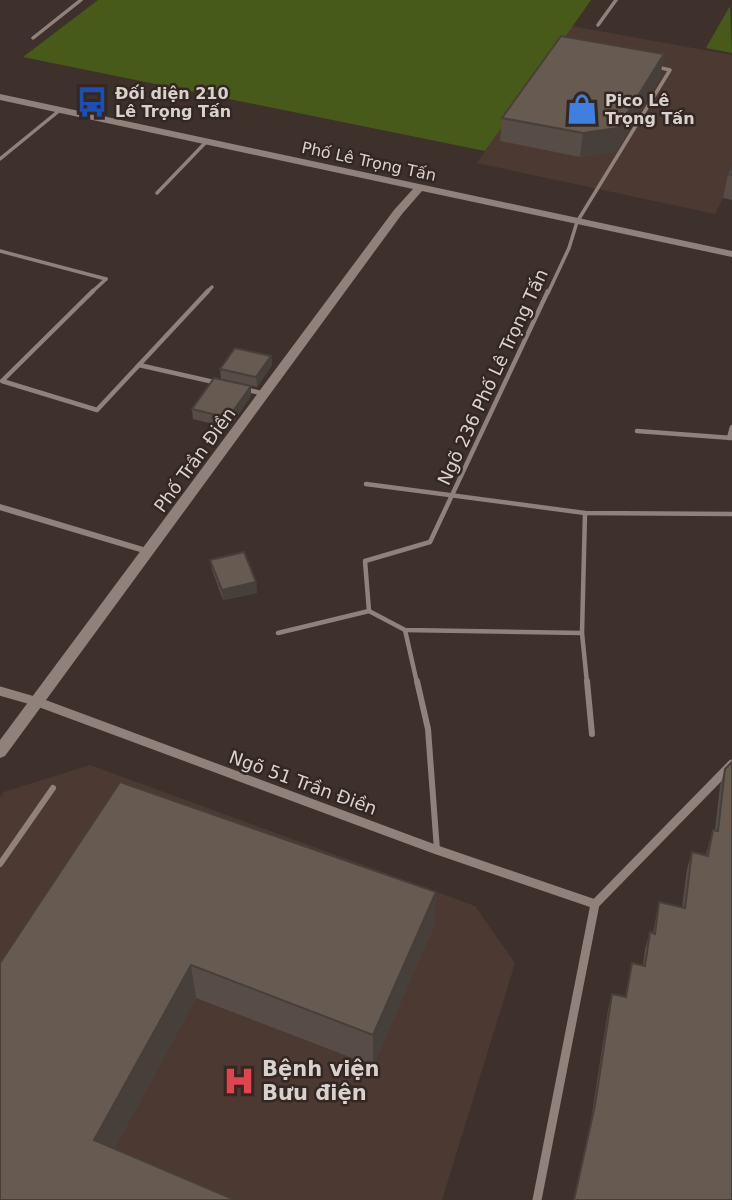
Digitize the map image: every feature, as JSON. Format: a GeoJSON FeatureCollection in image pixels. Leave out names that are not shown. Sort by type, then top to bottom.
{"type":"FeatureCollection","features":[{"type":"Feature","properties":{"kind":"main road","name":"Phố Lê Trọng Tấn"},"geometry":{"type":"LineString","coordinates":[[0,97],[732,254]]}},
{"type":"Feature","properties":{"kind":"main road","name":"Phố Trần Điền"},"geometry":{"type":"LineString","coordinates":[[0,752],[398,212],[419,188]]}},
{"type":"Feature","properties":{"kind":"street"},"geometry":{"type":"LineString","coordinates":[[0,507],[149,552]]}},
{"type":"Feature","properties":{"kind":"street","name":"Ngõ 51 Trần Điền"},"geometry":{"type":"LineString","coordinates":[[0,691],[38,702],[437,850],[595,904]]}},
{"type":"Feature","properties":{"kind":"street"},"geometry":{"type":"LineString","coordinates":[[537,1200],[595,904],[732,764]]}},
{"type":"Feature","properties":{"kind":"lane"},"geometry":{"type":"LineString","coordinates":[[33,38],[81,0]]}},
{"type":"Feature","properties":{"kind":"lane"},"geometry":{"type":"LineString","coordinates":[[598,24],[616,0]]}},
{"type":"Feature","properties":{"kind":"lane","name":"Ngõ 236 Phố Lê Trọng Tấn"},"geometry":{"type":"LineString","coordinates":[[369,611],[365,561],[430,542],[569,248],[576,222],[670,70],[644,65]]}},
{"type":"Feature","properties":{"kind":"lane"},"geometry":{"type":"LineString","coordinates":[[0,159],[60,110]]}},
{"type":"Feature","properties":{"kind":"lane"},"geometry":{"type":"LineString","coordinates":[[157,193],[207,141]]}},
{"type":"Feature","properties":{"kind":"lane"},"geometry":{"type":"LineString","coordinates":[[0,251],[106,279],[2,381],[97,410],[212,287]]}},
{"type":"Feature","properties":{"kind":"lane"},"geometry":{"type":"LineString","coordinates":[[139,365],[228,385]]}},
{"type":"Feature","properties":{"kind":"lane"},"geometry":{"type":"LineString","coordinates":[[240,388],[265,394]]}},
{"type":"Feature","properties":{"kind":"lane"},"geometry":{"type":"LineString","coordinates":[[637,431],[730,438],[732,426]]}},
{"type":"Feature","properties":{"kind":"lane"},"geometry":{"type":"LineString","coordinates":[[366,484],[585,513],[732,514]]}},
{"type":"Feature","properties":{"kind":"lane"},"geometry":{"type":"LineString","coordinates":[[585,513],[582,633],[593,734]]}},
{"type":"Feature","properties":{"kind":"lane"},"geometry":{"type":"LineString","coordinates":[[278,633],[369,611],[405,630],[582,633]]}},
{"type":"Feature","properties":{"kind":"lane"},"geometry":{"type":"LineString","coordinates":[[405,630],[428,729],[437,850]]}},
{"type":"Feature","properties":{"kind":"lane"},"geometry":{"type":"LineString","coordinates":[[0,864],[52,788]]}},
{"type":"Feature","properties":{"kind":"shaded area"},"geometry":{"type":"Polygon","coordinates":[[[571,26],[732,55],[732,180],[715,214],[477,163],[571,26]]]}},
{"type":"Feature","properties":{"kind":"shaded area","name":"Bệnh viện Bưu điện"},"geometry":{"type":"Polygon","coordinates":[[[90,765],[475,906],[515,963],[442,1200],[0,1200],[0,797],[4,792],[90,765]]]}},
{"type":"Feature","properties":{"kind":"green space"},"geometry":{"type":"Polygon","coordinates":[[[98,0],[591,0],[485,151],[23,57],[98,0]]]}},
{"type":"Feature","properties":{"kind":"green space"},"geometry":{"type":"Polygon","coordinates":[[[730,6],[732,53],[706,48],[730,6]]]}},
{"type":"Feature","properties":{"kind":"building","name":"Pico Lê Trọng Tấn"},"geometry":{"type":"Polygon","coordinates":[[[561,36],[664,54],[618,128],[583,133],[502,118],[561,36]]]}},
{"type":"Feature","properties":{"kind":"building"},"geometry":{"type":"Polygon","coordinates":[[[235,348],[271,356],[256,377],[220,369],[235,348]]]}},
{"type":"Feature","properties":{"kind":"building"},"geometry":{"type":"Polygon","coordinates":[[[214,378],[251,386],[228,418],[192,409],[214,378]]]}},
{"type":"Feature","properties":{"kind":"building"},"geometry":{"type":"Polygon","coordinates":[[[244,552],[256,582],[222,590],[210,560],[244,552]]]}},
{"type":"Feature","properties":{"kind":"building"},"geometry":{"type":"Polygon","coordinates":[[[732,762],[732,1200],[574,1200],[595,1105],[612,994],[626,997],[632,963],[645,966],[650,932],[655,934],[659,902],[685,908],[692,852],[708,856],[713,830],[718,831],[725,769],[732,762]]]}},
{"type":"Feature","properties":{"kind":"building"},"geometry":{"type":"Polygon","coordinates":[[[120,782],[436,892],[373,1035],[191,965],[94,1140],[235,1200],[0,1200],[0,963],[120,782]]]}},
{"type":"Feature","properties":{"kind":"place","name":"Đối diện 210 Lê Trọng Tấn"},"geometry":{"type":"Point","coordinates":[92,102]}},
{"type":"Feature","properties":{"kind":"place","name":"Pico Lê Trọng Tấn"},"geometry":{"type":"Point","coordinates":[582,109]}},
{"type":"Feature","properties":{"kind":"place","name":"Bệnh viện Bưu điện"},"geometry":{"type":"Point","coordinates":[239,1081]}}]}
